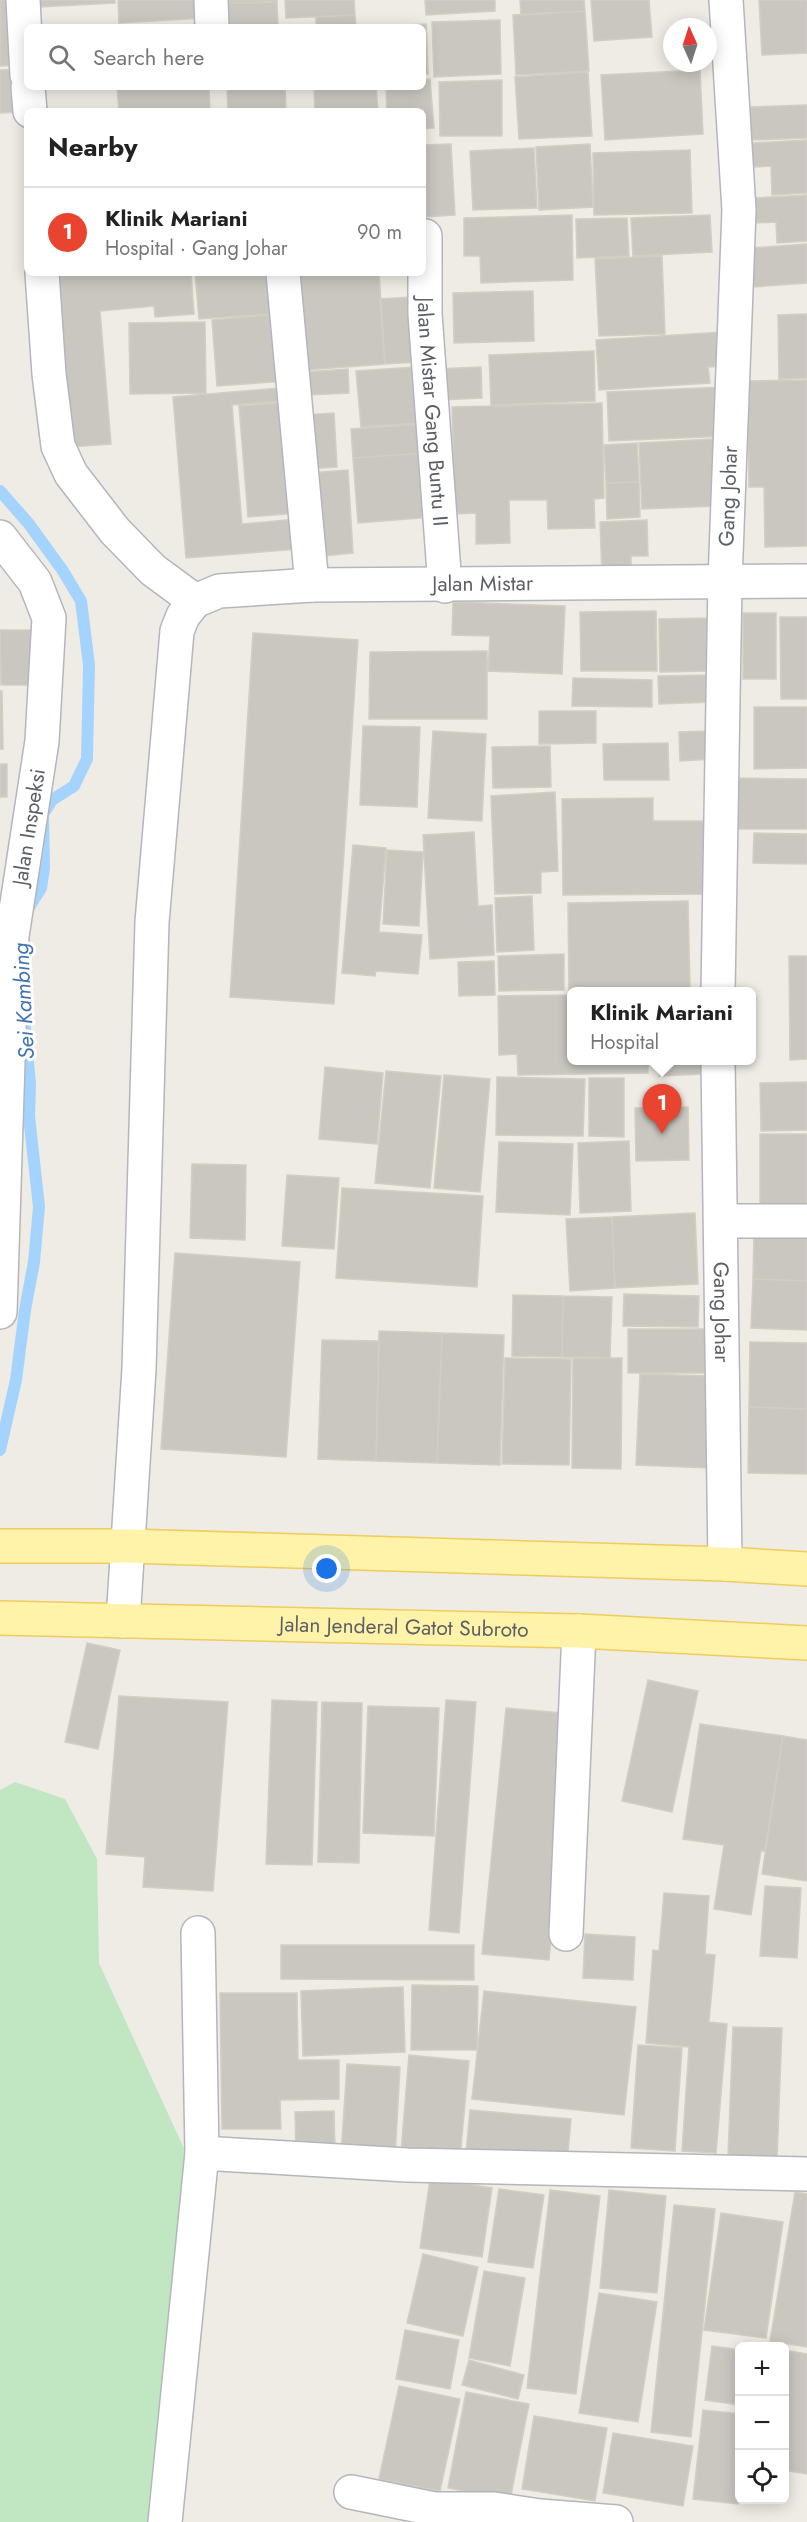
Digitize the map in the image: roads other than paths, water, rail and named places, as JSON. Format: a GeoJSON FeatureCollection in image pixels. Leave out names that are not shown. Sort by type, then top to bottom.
{"type":"FeatureCollection","features":[{"type":"Feature","properties":{"kind":"main road"},"geometry":{"type":"LineString","coordinates":[[13,1546],[127,1546],[724,1564],[807,1569]]}},
{"type":"Feature","properties":{"kind":"main road","name":"Jalan Jenderal Gatot Subroto"},"geometry":{"type":"LineString","coordinates":[[0,1618],[579,1631],[807,1643]]}},
{"type":"Feature","properties":{"kind":"street"},"geometry":{"type":"LineString","coordinates":[[24,0],[25,24]]}},
{"type":"Feature","properties":{"kind":"street"},"geometry":{"type":"LineString","coordinates":[[211,0],[212,24]]}},
{"type":"Feature","properties":{"kind":"street","name":"Gang Johar"},"geometry":{"type":"LineString","coordinates":[[718,987],[725,581],[739,210],[726,0]]}},
{"type":"Feature","properties":{"kind":"street"},"geometry":{"type":"LineString","coordinates":[[28,90],[30,108]]}},
{"type":"Feature","properties":{"kind":"street"},"geometry":{"type":"LineString","coordinates":[[42,276],[49,374],[58,446],[71,474],[115,531],[153,570],[195,601],[183,616],[177,631],[152,922],[139,1369],[123,1621]]}},
{"type":"Feature","properties":{"kind":"street"},"geometry":{"type":"LineString","coordinates":[[283,276],[312,585]]}},
{"type":"Feature","properties":{"kind":"street","name":"Jalan Mistar Gang Buntu II"},"geometry":{"type":"LineString","coordinates":[[425,276],[425,314],[445,585]]}},
{"type":"Feature","properties":{"kind":"street","name":"Jalan Inspeksi"},"geometry":{"type":"LineString","coordinates":[[0,537],[35,582],[49,618],[42,741],[12,936],[0,1312]]}},
{"type":"Feature","properties":{"kind":"street","name":"Jalan Mistar"},"geometry":{"type":"LineString","coordinates":[[195,601],[219,591],[312,585],[807,580]]}},
{"type":"Feature","properties":{"kind":"street","name":"Gang Johar"},"geometry":{"type":"LineString","coordinates":[[718,1065],[724,1564]]}},
{"type":"Feature","properties":{"kind":"street"},"geometry":{"type":"LineString","coordinates":[[720,1221],[807,1221]]}},
{"type":"Feature","properties":{"kind":"street"},"geometry":{"type":"LineString","coordinates":[[566,1934],[579,1631]]}},
{"type":"Feature","properties":{"kind":"street"},"geometry":{"type":"LineString","coordinates":[[165,2522],[202,2153],[198,1933]]}},
{"type":"Feature","properties":{"kind":"street"},"geometry":{"type":"LineString","coordinates":[[202,2153],[407,2165],[807,2174]]}},
{"type":"Feature","properties":{"kind":"street"},"geometry":{"type":"LineString","coordinates":[[351,2492],[434,2509],[494,2509],[540,2516],[616,2522]]}},
{"type":"Feature","properties":{"kind":"waterway","name":"Sei Kambing"},"geometry":{"type":"LineString","coordinates":[[0,491],[29,524],[63,571],[81,601],[89,665],[87,759],[74,786],[52,800],[43,814],[44,868],[41,888],[26,912]]}},
{"type":"Feature","properties":{"kind":"waterway","name":"Sei Kambing"},"geometry":{"type":"LineString","coordinates":[[0,1450],[16,1380],[34,1262],[39,1207],[29,1116],[30,1084],[24,1018]]}},
{"type":"Feature","properties":{"kind":"place","name":"Klinik Mariani"},"geometry":{"type":"Point","coordinates":[662,1134]}}]}
